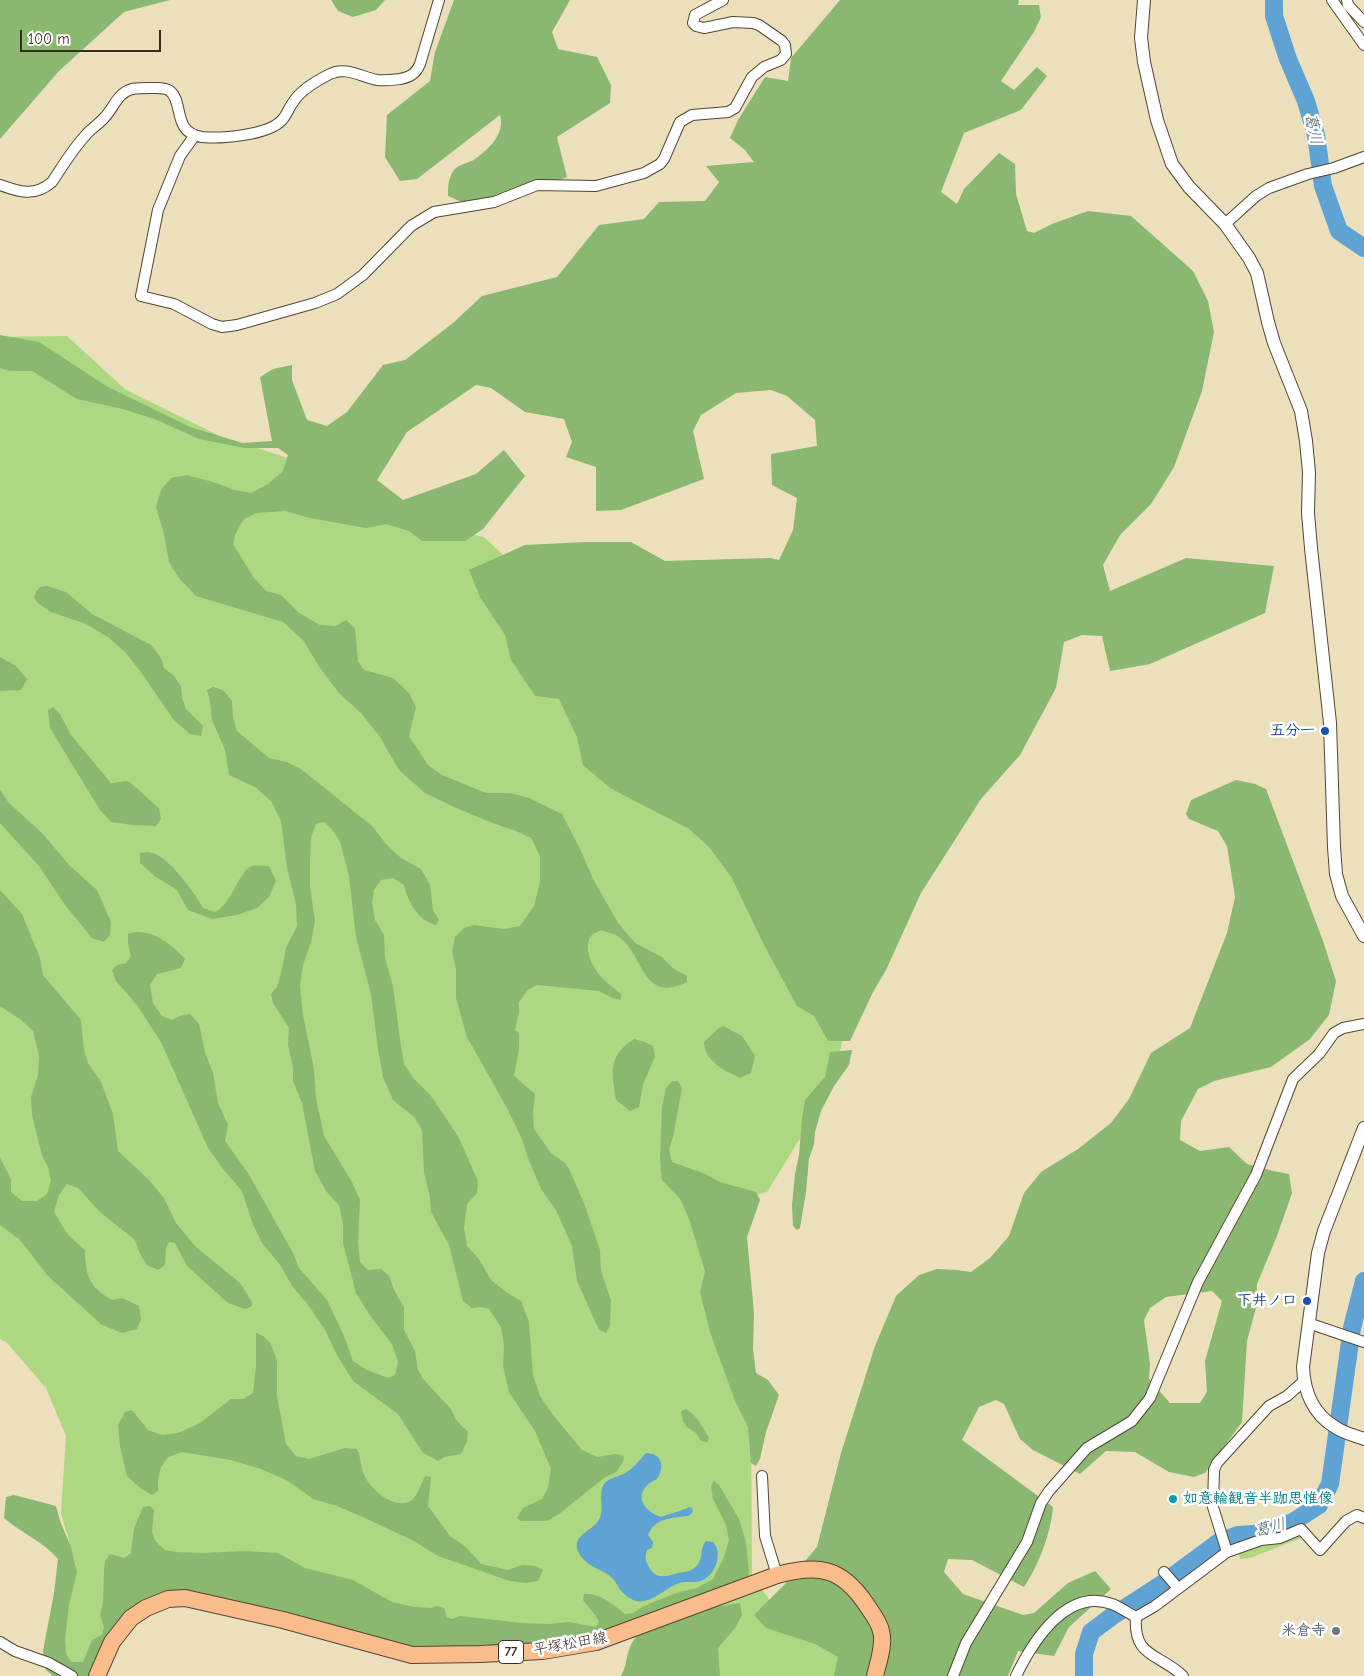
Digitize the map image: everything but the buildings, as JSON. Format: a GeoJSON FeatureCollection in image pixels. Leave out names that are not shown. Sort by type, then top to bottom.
{"type":"FeatureCollection","features":[{"type":"Feature","properties":{"kind":"main road","name":"平塚松田線"},"geometry":{"type":"LineString","coordinates":[[97,1676],[112,1642],[131,1618],[146,1608],[168,1599],[185,1598],[283,1620],[412,1654],[480,1654],[543,1651],[596,1642],[776,1575],[798,1569],[816,1568],[836,1574],[856,1589],[876,1618],[882,1632],[881,1651],[875,1676]]}},
{"type":"Feature","properties":{"kind":"street"},"geometry":{"type":"LineString","coordinates":[[0,185],[23,192],[36,192],[46,187],[52,182],[83,138],[105,118],[119,97],[127,91],[134,89],[165,88],[170,91],[175,99],[180,120],[190,132],[203,137],[248,134],[267,130],[280,123],[298,96],[330,74],[336,72],[351,72],[379,81],[405,78],[418,70],[439,0]]}},
{"type":"Feature","properties":{"kind":"street"},"geometry":{"type":"LineString","coordinates":[[195,135],[180,156],[158,210],[141,296],[174,304],[212,324],[222,327],[237,326],[315,303],[337,294],[362,275],[411,226],[434,212],[494,202],[537,185],[596,186],[644,174],[653,169],[664,159],[680,122],[692,115],[728,112],[735,108],[752,77],[764,67],[781,60],[786,54],[785,45],[782,41],[753,23],[733,22],[704,28],[692,23],[695,16],[700,12],[724,0]]}},
{"type":"Feature","properties":{"kind":"street"},"geometry":{"type":"LineString","coordinates":[[1144,0],[1142,38],[1144,62],[1157,120],[1172,164],[1189,187],[1224,224],[1249,258],[1257,273],[1274,343],[1301,411],[1309,472],[1308,513],[1310,548],[1330,723],[1336,874],[1342,896],[1364,936]]}},
{"type":"Feature","properties":{"kind":"street"},"geometry":{"type":"LineString","coordinates":[[1332,0],[1364,45]]}},
{"type":"Feature","properties":{"kind":"street"},"geometry":{"type":"LineString","coordinates":[[1347,0],[1348,5],[1364,22]]}},
{"type":"Feature","properties":{"kind":"street"},"geometry":{"type":"LineString","coordinates":[[1224,224],[1256,196],[1269,188],[1364,157]]}},
{"type":"Feature","properties":{"kind":"street"},"geometry":{"type":"LineString","coordinates":[[953,1676],[966,1643],[1027,1542],[1040,1503],[1087,1448],[1132,1422],[1150,1398],[1189,1299],[1256,1175],[1293,1079],[1319,1054],[1334,1033],[1343,1028],[1364,1024]]}},
{"type":"Feature","properties":{"kind":"street"},"geometry":{"type":"LineString","coordinates":[[1364,1128],[1324,1231],[1318,1253],[1303,1367],[1308,1396],[1319,1414],[1343,1431],[1364,1439]]}},
{"type":"Feature","properties":{"kind":"street"},"geometry":{"type":"LineString","coordinates":[[1308,1323],[1361,1341]]}},
{"type":"Feature","properties":{"kind":"street"},"geometry":{"type":"LineString","coordinates":[[1226,1551],[1213,1507],[1214,1470],[1216,1463],[1269,1406],[1287,1396],[1304,1381]]}},
{"type":"Feature","properties":{"kind":"street"},"geometry":{"type":"LineString","coordinates":[[762,1476],[765,1536],[776,1575]]}},
{"type":"Feature","properties":{"kind":"street"},"geometry":{"type":"LineString","coordinates":[[1016,1676],[1027,1653],[1052,1621],[1074,1606],[1085,1602],[1102,1602],[1133,1615],[1155,1606],[1226,1551],[1262,1540],[1280,1538],[1301,1530],[1320,1550],[1346,1521],[1357,1515],[1364,1518]]}},
{"type":"Feature","properties":{"kind":"street"},"geometry":{"type":"LineString","coordinates":[[1164,1572],[1178,1588]]}},
{"type":"Feature","properties":{"kind":"street"},"geometry":{"type":"LineString","coordinates":[[1133,1615],[1136,1634],[1145,1651],[1170,1666],[1182,1676]]}},
{"type":"Feature","properties":{"kind":"street"},"geometry":{"type":"LineString","coordinates":[[0,1642],[15,1651],[49,1663],[72,1676]]}},
{"type":"Feature","properties":{"kind":"green space"},"geometry":{"type":"Polygon","coordinates":[[[0,0],[170,0],[124,12],[59,71],[0,139],[0,0]]]}},
{"type":"Feature","properties":{"kind":"green space"},"geometry":{"type":"Polygon","coordinates":[[[331,0],[385,0],[376,10],[353,17],[338,11],[331,0]]]}},
{"type":"Feature","properties":{"kind":"green space"},"geometry":{"type":"Polygon","coordinates":[[[454,0],[570,0],[552,32],[558,49],[597,57],[611,85],[610,103],[557,137],[567,177],[485,207],[464,203],[448,196],[449,179],[454,170],[475,159],[495,140],[500,128],[500,115],[417,179],[400,181],[385,157],[387,115],[430,81],[435,52],[454,0]]]}},
{"type":"Feature","properties":{"kind":"green space"},"geometry":{"type":"Polygon","coordinates":[[[840,0],[1019,0],[1018,5],[1039,5],[1041,17],[1034,32],[1001,81],[1014,90],[1037,67],[1047,76],[1021,110],[964,133],[941,192],[957,204],[964,189],[999,153],[1015,164],[1016,194],[1027,231],[1034,233],[1052,224],[1088,211],[1131,216],[1193,271],[1208,301],[1214,332],[1202,391],[1174,467],[1151,504],[1120,535],[1103,565],[1110,591],[1186,558],[1274,566],[1265,613],[1150,664],[1110,671],[1102,636],[1082,635],[1064,642],[1056,688],[1020,755],[981,799],[921,893],[886,970],[873,992],[850,1041],[828,1041],[814,1016],[797,1006],[763,943],[732,878],[709,847],[689,829],[610,788],[583,765],[577,737],[559,699],[535,696],[511,660],[505,635],[480,597],[469,570],[525,545],[586,542],[631,542],[665,561],[770,558],[779,560],[793,530],[797,498],[772,485],[771,454],[817,446],[815,420],[787,396],[771,390],[736,393],[701,415],[693,431],[704,479],[621,510],[596,511],[596,467],[566,457],[572,442],[564,419],[525,412],[491,388],[476,385],[407,432],[377,480],[403,500],[476,474],[504,450],[525,476],[483,529],[465,541],[422,541],[409,531],[386,524],[366,528],[310,518],[285,511],[256,513],[243,520],[235,535],[233,544],[254,578],[266,591],[281,595],[299,613],[320,625],[336,626],[346,620],[355,628],[358,661],[364,670],[393,678],[409,693],[416,707],[409,736],[428,765],[442,775],[486,793],[510,793],[529,798],[562,814],[593,879],[618,923],[635,943],[662,957],[674,969],[687,976],[687,982],[672,987],[660,987],[645,974],[625,943],[616,935],[601,930],[591,936],[588,953],[600,975],[621,994],[621,1000],[599,991],[537,985],[528,990],[519,1002],[515,1030],[519,1033],[519,1049],[514,1076],[535,1094],[534,1129],[551,1153],[565,1163],[584,1203],[600,1250],[601,1271],[611,1300],[610,1326],[606,1333],[599,1330],[577,1281],[572,1246],[556,1210],[541,1189],[522,1139],[507,1108],[467,1037],[456,998],[456,969],[452,952],[455,937],[464,928],[474,925],[504,929],[520,926],[534,906],[540,882],[540,856],[531,838],[487,821],[425,793],[399,770],[380,737],[361,713],[339,693],[320,668],[303,640],[283,622],[196,596],[179,578],[169,562],[164,534],[156,507],[161,490],[171,478],[187,475],[251,493],[268,484],[283,471],[288,455],[278,448],[245,448],[199,439],[157,420],[123,409],[77,399],[32,371],[10,371],[0,368],[0,335],[39,342],[108,387],[190,427],[242,443],[272,441],[260,377],[273,369],[292,365],[292,380],[307,420],[327,426],[347,412],[383,365],[405,360],[453,323],[482,296],[557,277],[599,225],[644,219],[659,202],[705,201],[719,182],[706,166],[754,162],[745,150],[730,138],[738,120],[765,77],[788,81],[791,58],[840,0]]]}},
{"type":"Feature","properties":{"kind":"green space"},"geometry":{"type":"Polygon","coordinates":[[[67,336],[126,390],[220,436],[294,460],[424,524],[484,537],[502,554],[835,973],[843,1038],[836,1069],[801,1137],[767,1192],[736,1201],[751,1412],[752,1576],[769,1599],[840,1610],[848,1676],[656,1676],[648,1641],[610,1633],[523,1635],[146,1565],[82,1671],[54,1674],[52,1637],[76,1566],[61,1513],[66,1436],[46,1388],[7,1343],[0,1339],[0,337],[67,336]]]}},
{"type":"Feature","properties":{"kind":"green space"},"geometry":{"type":"Polygon","coordinates":[[[47,586],[66,592],[92,614],[151,645],[161,658],[164,668],[174,676],[181,686],[182,698],[186,709],[203,726],[201,736],[190,734],[173,719],[141,672],[125,652],[108,637],[86,624],[51,612],[39,604],[34,598],[36,592],[40,587],[47,586]]]}},
{"type":"Feature","properties":{"kind":"green space"},"geometry":{"type":"Polygon","coordinates":[[[0,657],[16,666],[27,679],[21,690],[0,691],[0,657]]]}},
{"type":"Feature","properties":{"kind":"green space"},"geometry":{"type":"Polygon","coordinates":[[[213,687],[223,690],[232,701],[233,717],[237,731],[269,758],[287,762],[301,769],[372,826],[386,844],[401,858],[421,869],[430,885],[433,910],[439,920],[436,925],[419,915],[408,898],[404,885],[393,878],[381,880],[374,890],[372,903],[375,920],[384,935],[385,958],[393,986],[404,1064],[414,1079],[431,1096],[458,1136],[478,1181],[477,1193],[467,1204],[464,1228],[467,1246],[479,1259],[491,1280],[521,1301],[529,1322],[533,1375],[540,1396],[582,1450],[597,1457],[616,1454],[624,1456],[623,1462],[616,1472],[604,1478],[559,1514],[547,1521],[521,1521],[517,1518],[523,1508],[542,1499],[548,1488],[551,1469],[535,1431],[509,1392],[503,1366],[504,1345],[501,1327],[489,1309],[481,1307],[472,1308],[463,1301],[449,1245],[431,1212],[430,1197],[424,1173],[422,1130],[415,1118],[393,1100],[383,1077],[371,994],[356,937],[349,876],[340,842],[332,829],[324,822],[316,824],[311,837],[310,887],[315,921],[311,942],[303,965],[300,986],[303,1015],[314,1069],[316,1098],[324,1136],[352,1182],[360,1200],[358,1243],[360,1262],[368,1270],[381,1269],[389,1276],[395,1292],[404,1307],[404,1330],[415,1351],[418,1370],[423,1379],[451,1409],[456,1420],[468,1432],[467,1442],[461,1454],[444,1457],[438,1461],[423,1453],[398,1414],[353,1381],[337,1355],[325,1330],[309,1306],[292,1286],[281,1266],[262,1243],[252,1222],[242,1191],[208,1148],[161,1042],[137,1005],[116,981],[112,970],[117,965],[126,963],[131,956],[128,934],[144,932],[152,934],[167,942],[185,959],[181,968],[157,974],[150,985],[153,1003],[162,1016],[172,1020],[190,1014],[199,1024],[205,1052],[213,1073],[218,1103],[228,1125],[225,1141],[248,1173],[293,1253],[299,1268],[327,1300],[344,1336],[353,1361],[367,1370],[388,1378],[395,1375],[398,1362],[392,1344],[371,1317],[356,1293],[343,1243],[343,1224],[339,1205],[326,1191],[315,1171],[302,1103],[293,1081],[293,1067],[288,1045],[289,1028],[273,1003],[271,994],[277,987],[286,948],[297,926],[296,904],[287,868],[281,821],[271,801],[255,787],[229,775],[225,750],[212,720],[207,690],[213,687]]]}},
{"type":"Feature","properties":{"kind":"green space"},"geometry":{"type":"Polygon","coordinates":[[[53,707],[60,714],[71,735],[111,783],[130,782],[159,808],[161,819],[156,826],[111,822],[100,810],[50,728],[48,710],[53,707]]]}},
{"type":"Feature","properties":{"kind":"green space"},"geometry":{"type":"Polygon","coordinates":[[[1236,780],[1255,784],[1266,789],[1336,981],[1329,1015],[1310,1039],[1271,1067],[1214,1081],[1198,1089],[1181,1121],[1180,1140],[1200,1151],[1229,1147],[1247,1164],[1289,1174],[1292,1193],[1257,1284],[1256,1308],[1247,1341],[1242,1422],[1205,1473],[1194,1477],[1169,1472],[1135,1452],[1106,1451],[1080,1474],[1033,1450],[1020,1439],[1004,1404],[996,1400],[979,1407],[962,1440],[1053,1507],[1050,1527],[1039,1559],[1024,1587],[972,1560],[948,1559],[944,1572],[963,1594],[1023,1615],[1034,1613],[1068,1583],[1095,1571],[1111,1589],[1069,1627],[1054,1656],[1018,1651],[1008,1676],[834,1676],[838,1657],[815,1644],[766,1628],[754,1615],[788,1581],[817,1547],[841,1453],[875,1346],[896,1296],[919,1275],[937,1269],[971,1272],[990,1258],[1009,1236],[1024,1193],[1041,1172],[1078,1149],[1111,1123],[1129,1099],[1151,1053],[1190,1028],[1227,933],[1235,897],[1227,846],[1218,831],[1189,819],[1186,814],[1191,800],[1236,780]],[[1212,1291],[1166,1297],[1150,1308],[1144,1320],[1150,1364],[1149,1379],[1170,1403],[1200,1403],[1207,1392],[1205,1361],[1222,1301],[1212,1291]]]}},
{"type":"Feature","properties":{"kind":"green space"},"geometry":{"type":"Polygon","coordinates":[[[0,790],[9,803],[43,834],[69,865],[97,890],[111,922],[110,935],[104,942],[92,938],[65,905],[39,866],[0,823],[0,790]]]}},
{"type":"Feature","properties":{"kind":"green space"},"geometry":{"type":"Polygon","coordinates":[[[148,852],[157,855],[171,865],[203,908],[215,912],[227,901],[243,873],[253,866],[269,866],[276,881],[269,897],[257,908],[237,915],[212,919],[188,910],[177,890],[156,877],[140,863],[140,853],[148,852]]]}},
{"type":"Feature","properties":{"kind":"green space"},"geometry":{"type":"Polygon","coordinates":[[[0,890],[22,914],[40,958],[43,975],[81,1020],[84,1050],[88,1063],[101,1082],[113,1114],[118,1151],[149,1180],[164,1198],[176,1223],[196,1247],[240,1283],[252,1302],[252,1306],[245,1309],[228,1303],[187,1266],[175,1243],[169,1242],[166,1248],[165,1265],[158,1270],[147,1265],[140,1254],[135,1240],[100,1212],[78,1188],[67,1184],[59,1195],[54,1212],[68,1235],[85,1250],[86,1267],[90,1280],[105,1296],[113,1300],[122,1298],[139,1306],[141,1319],[137,1329],[122,1333],[102,1325],[48,1276],[20,1240],[0,1225],[0,1158],[11,1179],[11,1192],[22,1201],[37,1201],[47,1194],[51,1181],[32,1115],[31,1097],[38,1075],[39,1055],[33,1031],[20,1019],[0,1006],[0,890]]]}},
{"type":"Feature","properties":{"kind":"green space"},"geometry":{"type":"Polygon","coordinates":[[[723,1026],[742,1036],[755,1056],[751,1073],[740,1078],[716,1065],[705,1049],[704,1042],[723,1026]]]}},
{"type":"Feature","properties":{"kind":"green space"},"geometry":{"type":"Polygon","coordinates":[[[634,1039],[653,1046],[655,1056],[643,1085],[639,1107],[630,1111],[616,1100],[613,1066],[619,1052],[634,1039]]]}},
{"type":"Feature","properties":{"kind":"green space"},"geometry":{"type":"Polygon","coordinates":[[[852,1050],[849,1065],[834,1086],[821,1111],[809,1159],[800,1228],[797,1230],[793,1226],[792,1205],[805,1100],[825,1077],[830,1052],[852,1050]]]}},
{"type":"Feature","properties":{"kind":"green space"},"geometry":{"type":"Polygon","coordinates":[[[672,1081],[678,1081],[682,1088],[669,1150],[672,1162],[703,1173],[720,1182],[756,1192],[760,1200],[747,1237],[754,1313],[753,1349],[756,1373],[768,1380],[779,1395],[766,1432],[760,1459],[756,1466],[751,1463],[748,1427],[735,1401],[710,1332],[700,1292],[705,1271],[690,1222],[681,1200],[662,1180],[660,1160],[662,1107],[666,1088],[672,1081]]]}},
{"type":"Feature","properties":{"kind":"green space"},"geometry":{"type":"Polygon","coordinates":[[[256,1333],[263,1336],[271,1344],[277,1361],[277,1396],[286,1444],[296,1456],[309,1459],[345,1448],[357,1449],[363,1472],[370,1485],[390,1501],[398,1503],[412,1500],[425,1476],[431,1477],[428,1506],[450,1536],[466,1547],[481,1564],[508,1570],[522,1565],[536,1566],[543,1570],[538,1581],[526,1583],[510,1581],[438,1556],[414,1541],[365,1518],[337,1506],[313,1499],[288,1481],[261,1469],[231,1460],[182,1452],[168,1457],[161,1467],[158,1491],[152,1495],[140,1488],[127,1476],[120,1446],[118,1425],[125,1412],[132,1410],[148,1430],[162,1435],[178,1433],[200,1423],[231,1399],[243,1399],[253,1393],[256,1367],[256,1333]]]}},
{"type":"Feature","properties":{"kind":"green space"},"geometry":{"type":"Polygon","coordinates":[[[685,1409],[699,1421],[709,1438],[707,1442],[701,1441],[696,1433],[687,1427],[683,1421],[681,1412],[685,1409]]]}},
{"type":"Feature","properties":{"kind":"green space"},"geometry":{"type":"Polygon","coordinates":[[[714,1481],[719,1485],[739,1519],[746,1542],[749,1572],[746,1585],[571,1643],[459,1651],[411,1647],[233,1601],[138,1605],[94,1676],[53,1676],[46,1670],[43,1651],[54,1593],[58,1559],[46,1548],[4,1518],[6,1497],[14,1495],[56,1506],[71,1547],[77,1572],[69,1605],[65,1639],[66,1654],[71,1662],[83,1662],[92,1640],[102,1635],[104,1627],[100,1615],[103,1603],[105,1561],[110,1554],[124,1558],[131,1553],[134,1528],[143,1507],[150,1506],[154,1510],[152,1531],[155,1541],[165,1550],[202,1553],[245,1551],[278,1553],[305,1568],[353,1580],[392,1602],[414,1607],[431,1608],[437,1606],[444,1608],[447,1617],[452,1619],[460,1616],[522,1623],[549,1624],[569,1622],[596,1627],[599,1622],[583,1600],[584,1594],[600,1597],[625,1614],[633,1613],[644,1606],[676,1593],[697,1588],[713,1579],[724,1557],[729,1540],[726,1525],[713,1499],[711,1486],[714,1481]]]}},
{"type":"Feature","properties":{"kind":"green space"},"geometry":{"type":"Polygon","coordinates":[[[1298,1534],[1304,1537],[1250,1558],[1240,1559],[1239,1552],[1298,1534]]]}},
{"type":"Feature","properties":{"kind":"green space"},"geometry":{"type":"Polygon","coordinates":[[[740,1603],[742,1615],[735,1628],[718,1648],[720,1676],[621,1676],[632,1643],[639,1635],[651,1627],[681,1615],[740,1603]]]}},
{"type":"Feature","properties":{"kind":"water"},"geometry":{"type":"Polygon","coordinates":[[[646,1453],[656,1455],[661,1462],[661,1470],[657,1479],[650,1483],[642,1493],[642,1499],[647,1509],[661,1517],[689,1507],[693,1511],[688,1516],[670,1518],[659,1522],[651,1529],[648,1535],[653,1542],[652,1548],[647,1550],[646,1558],[651,1570],[657,1575],[665,1576],[691,1570],[699,1563],[706,1541],[713,1542],[716,1546],[718,1557],[715,1568],[703,1580],[680,1583],[651,1599],[638,1601],[631,1599],[623,1593],[608,1575],[586,1562],[579,1553],[577,1542],[579,1538],[595,1525],[600,1517],[602,1507],[601,1493],[604,1484],[627,1472],[646,1453]]]}},
{"type":"Feature","properties":{"kind":"waterway","name":"葛川"},"geometry":{"type":"LineString","coordinates":[[1274,0],[1274,16],[1288,59],[1306,101],[1316,135],[1323,186],[1339,231],[1364,248]]}},
{"type":"Feature","properties":{"kind":"waterway","name":"葛川"},"geometry":{"type":"LineString","coordinates":[[1084,1676],[1084,1654],[1091,1632],[1111,1617],[1165,1582],[1219,1542],[1238,1535],[1254,1534],[1293,1522],[1319,1505],[1330,1484],[1352,1328],[1364,1281]]}},
{"type":"Feature","properties":{"kind":"place","name":"五分一"},"geometry":{"type":"Point","coordinates":[1325,731]}},
{"type":"Feature","properties":{"kind":"place","name":"下井ノ口"},"geometry":{"type":"Point","coordinates":[1307,1301]}},
{"type":"Feature","properties":{"kind":"place","name":"如意輪観音半跏思惟像"},"geometry":{"type":"Point","coordinates":[1173,1499]}},
{"type":"Feature","properties":{"kind":"place","name":"米倉寺"},"geometry":{"type":"Point","coordinates":[1336,1631]}}]}
